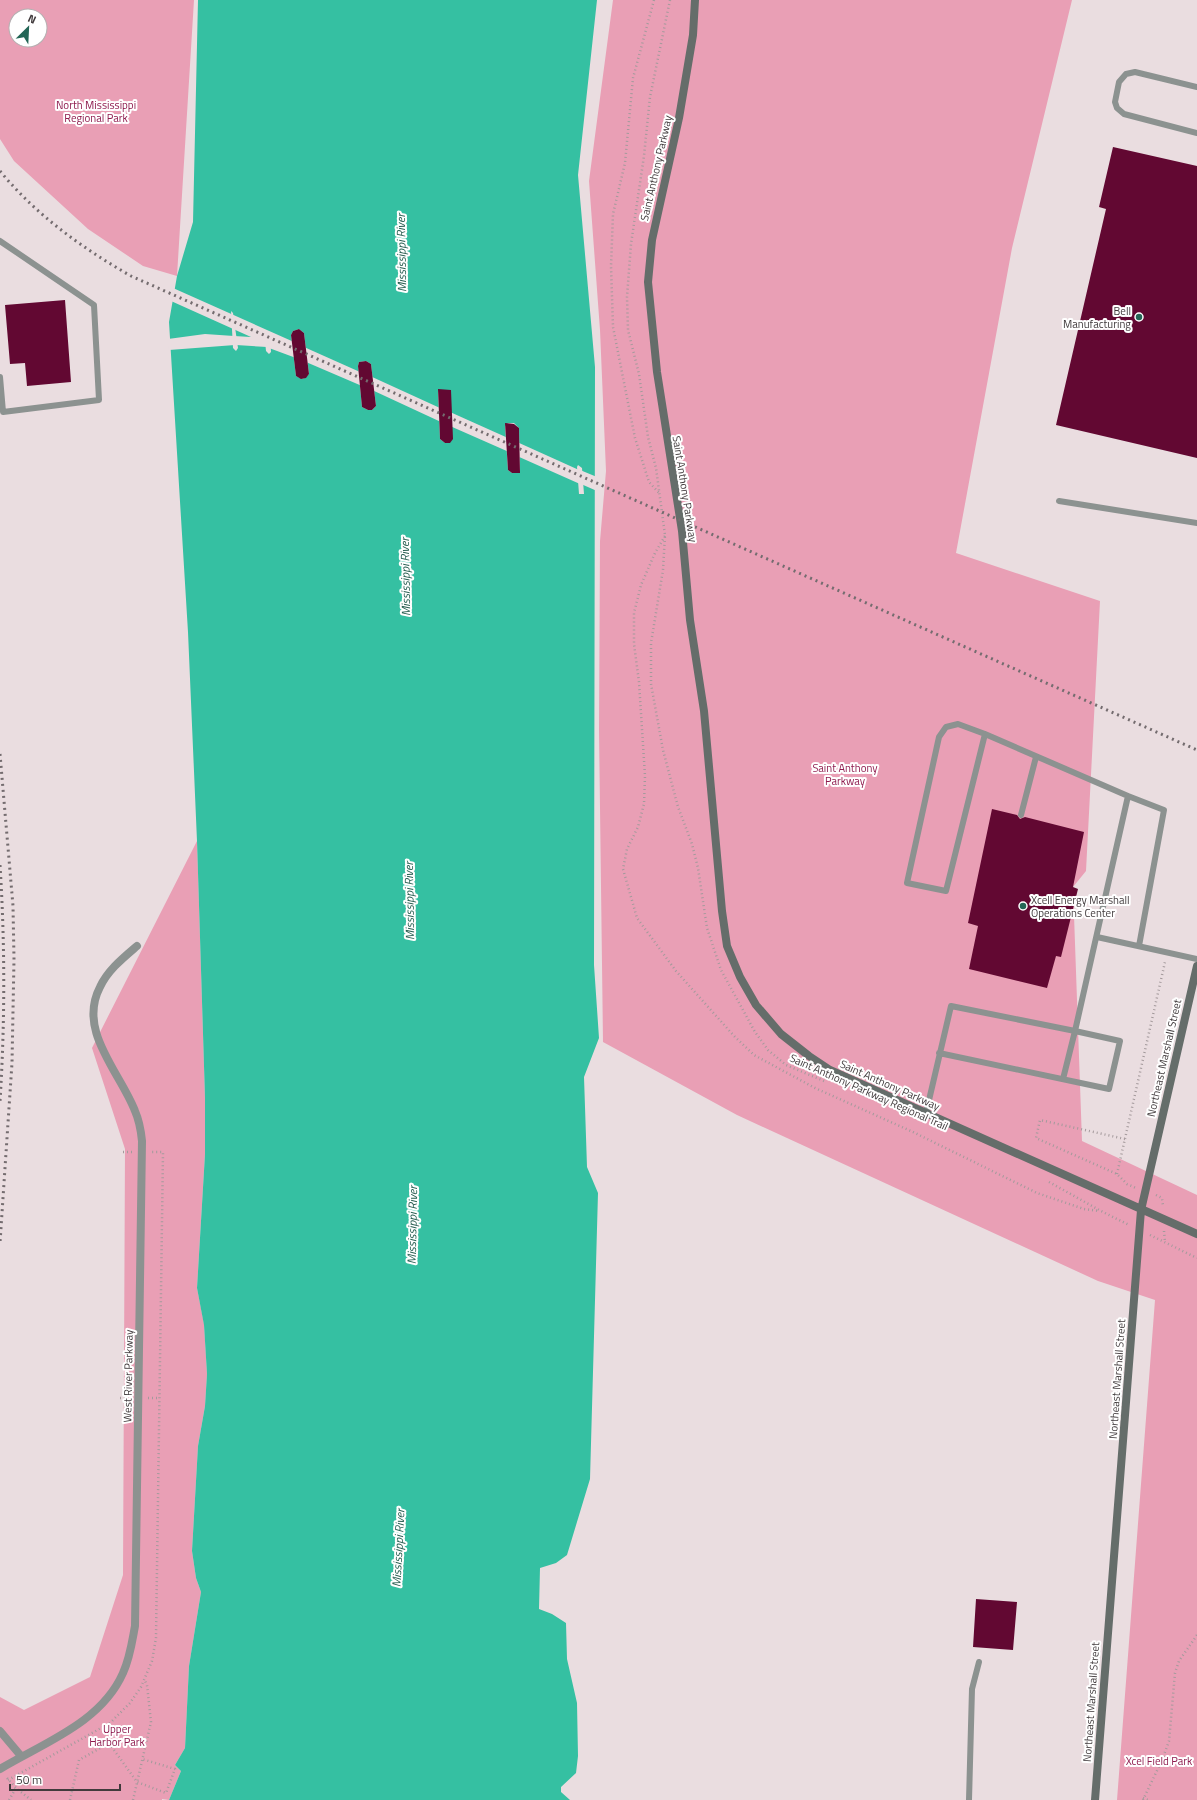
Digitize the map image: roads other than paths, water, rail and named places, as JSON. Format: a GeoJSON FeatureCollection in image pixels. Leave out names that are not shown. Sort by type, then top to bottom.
{"type":"FeatureCollection","features":[{"type":"Feature","properties":{"kind":"street","name":"Saint Anthony Parkway"},"geometry":{"type":"LineString","coordinates":[[695,0],[693,35],[679,118],[652,240],[648,282],[657,372],[682,531],[690,620],[704,711],[722,911],[727,946],[740,977],[756,1006],[781,1034],[830,1070],[1197,1234]]}},
{"type":"Feature","properties":{"kind":"street","name":"West River Parkway"},"geometry":{"type":"LineString","coordinates":[[0,1769],[21,1756],[67,1732],[89,1717],[112,1693],[123,1675],[129,1657],[135,1626],[142,1141],[135,1111],[94,1030],[93,1004],[100,986],[118,962],[137,946]]}},
{"type":"Feature","properties":{"kind":"street","name":"Northeast Marshall Street"},"geometry":{"type":"LineString","coordinates":[[1095,1800],[1141,1210],[1197,966]]}},
{"type":"Feature","properties":{"kind":"street"},"geometry":{"type":"LineString","coordinates":[[0,1731],[21,1756]]}},
{"type":"Feature","properties":{"kind":"lane"},"geometry":{"type":"LineString","coordinates":[[1197,87],[1135,72],[1126,74],[1119,82],[1115,102],[1117,108],[1124,114],[1197,132]]}},
{"type":"Feature","properties":{"kind":"lane"},"geometry":{"type":"LineString","coordinates":[[0,241],[94,305],[99,400],[3,412],[0,377]]}},
{"type":"Feature","properties":{"kind":"lane"},"geometry":{"type":"LineString","coordinates":[[1059,501],[1197,523]]}},
{"type":"Feature","properties":{"kind":"lane"},"geometry":{"type":"LineString","coordinates":[[985,734],[946,891],[907,883],[939,737],[946,727],[958,724],[985,734],[1164,810],[1139,946]]}},
{"type":"Feature","properties":{"kind":"lane"},"geometry":{"type":"LineString","coordinates":[[1021,816],[1036,756]]}},
{"type":"Feature","properties":{"kind":"lane"},"geometry":{"type":"LineString","coordinates":[[1063,1079],[1128,796]]}},
{"type":"Feature","properties":{"kind":"lane"},"geometry":{"type":"LineString","coordinates":[[1097,936],[1197,959]]}},
{"type":"Feature","properties":{"kind":"lane"},"geometry":{"type":"LineString","coordinates":[[926,1113],[939,1053],[951,1006],[1120,1041],[1109,1089],[939,1053]]}},
{"type":"Feature","properties":{"kind":"lane"},"geometry":{"type":"LineString","coordinates":[[969,1800],[972,1689],[980,1662]]}},
{"type":"Feature","properties":{"kind":"water","name":"Mississippi River"},"geometry":{"type":"Polygon","coordinates":[[[198,0],[597,0],[578,175],[595,367],[594,965],[599,1038],[584,1077],[587,1167],[598,1193],[590,1479],[567,1555],[556,1563],[540,1568],[539,1609],[552,1614],[566,1623],[567,1659],[577,1703],[578,1756],[576,1773],[561,1787],[561,1792],[570,1800],[169,1800],[181,1771],[175,1765],[185,1748],[189,1666],[201,1592],[196,1578],[192,1551],[198,1446],[205,1406],[207,1374],[204,1325],[197,1288],[205,1154],[205,1098],[197,841],[188,632],[169,322],[177,276],[193,222],[198,0]],[[231,311],[233,348],[236,351],[238,348],[233,313],[231,311]],[[299,329],[293,331],[291,335],[296,376],[304,378],[309,374],[304,333],[299,329]],[[264,331],[266,351],[269,354],[271,352],[270,333],[264,331]],[[366,361],[359,362],[358,366],[362,407],[372,410],[376,406],[371,364],[366,361]],[[439,389],[438,392],[440,439],[445,443],[439,389]],[[508,423],[505,426],[508,470],[512,473],[517,473],[520,470],[519,428],[514,423],[508,423]],[[578,465],[577,467],[579,494],[584,494],[582,468],[578,465]]]}},
{"type":"Feature","properties":{"kind":"railway"},"geometry":{"type":"LineString","coordinates":[[0,171],[29,202],[61,230],[95,254],[131,276],[1197,750]]}},
{"type":"Feature","properties":{"kind":"railway"},"geometry":{"type":"LineString","coordinates":[[0,754],[13,906],[14,959],[12,1063],[0,1243]]}},
{"type":"Feature","properties":{"kind":"railway"},"geometry":{"type":"LineString","coordinates":[[0,865],[4,983],[0,1101]]}},
{"type":"Feature","properties":{"kind":"place","name":"Bell Manufacturing"},"geometry":{"type":"Point","coordinates":[1139,317]}},
{"type":"Feature","properties":{"kind":"place","name":"Xcell Energy Marshall Operations Center"},"geometry":{"type":"Point","coordinates":[1023,906]}},
{"type":"Feature","properties":{"kind":"park label","name":"North Mississippi Regional Park"},"geometry":{"type":"Point","coordinates":[96,111]}},
{"type":"Feature","properties":{"kind":"park label","name":"Upper Harbor Park"},"geometry":{"type":"Point","coordinates":[117,1735]}},
{"type":"Feature","properties":{"kind":"park label","name":"Xcel Field Park"},"geometry":{"type":"Point","coordinates":[1159,1761]}}]}
